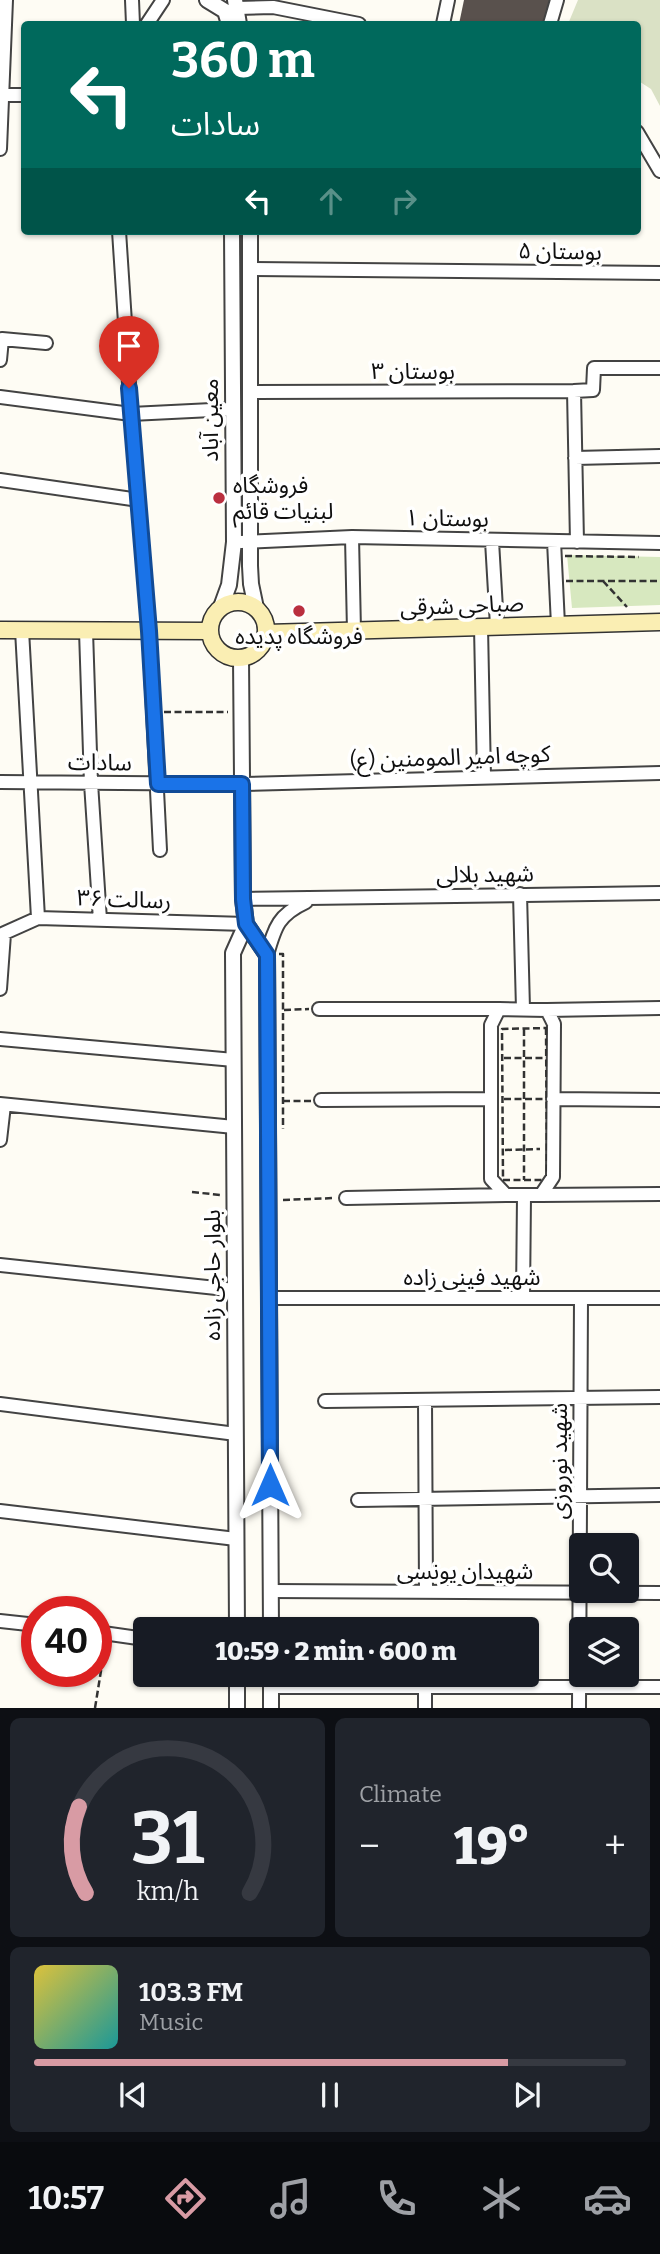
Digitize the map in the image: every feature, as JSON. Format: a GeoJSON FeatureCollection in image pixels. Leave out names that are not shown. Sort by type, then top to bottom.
{"type":"FeatureCollection","features":[{"type":"Feature","properties":{"kind":"main road"},"geometry":{"type":"LineString","coordinates":[[239,602],[256,608],[262,615],[266,634],[263,643],[250,656],[240,658],[223,654],[211,640],[209,631],[211,622],[221,607],[239,602]]}},
{"type":"Feature","properties":{"kind":"main road","name":"صباحی شرقی"},"geometry":{"type":"LineString","coordinates":[[266,634],[660,622]]}},
{"type":"Feature","properties":{"kind":"main road"},"geometry":{"type":"LineString","coordinates":[[0,630],[209,631]]}},
{"type":"Feature","properties":{"kind":"street"},"geometry":{"type":"LineString","coordinates":[[0,149],[6,0]]}},
{"type":"Feature","properties":{"kind":"street"},"geometry":{"type":"LineString","coordinates":[[132,0],[132,21]]}},
{"type":"Feature","properties":{"kind":"street"},"geometry":{"type":"LineString","coordinates":[[149,21],[163,0]]}},
{"type":"Feature","properties":{"kind":"street"},"geometry":{"type":"LineString","coordinates":[[207,0],[225,11],[228,21]]}},
{"type":"Feature","properties":{"kind":"street"},"geometry":{"type":"LineString","coordinates":[[444,21],[448,0]]}},
{"type":"Feature","properties":{"kind":"street"},"geometry":{"type":"LineString","coordinates":[[551,21],[558,0]]}},
{"type":"Feature","properties":{"kind":"street"},"geometry":{"type":"LineString","coordinates":[[236,4],[273,7],[344,21]]}},
{"type":"Feature","properties":{"kind":"street"},"geometry":{"type":"LineString","coordinates":[[3,95],[21,95]]}},
{"type":"Feature","properties":{"kind":"street"},"geometry":{"type":"LineString","coordinates":[[641,145],[660,171]]}},
{"type":"Feature","properties":{"kind":"street"},"geometry":{"type":"LineString","coordinates":[[120,235],[131,414],[149,631],[160,850]]}},
{"type":"Feature","properties":{"kind":"street","name":"معین آباد"},"geometry":{"type":"LineString","coordinates":[[221,607],[229,585],[234,542],[232,235]]}},
{"type":"Feature","properties":{"kind":"street","name":"معین آباد"},"geometry":{"type":"LineString","coordinates":[[250,235],[251,584],[256,608]]}},
{"type":"Feature","properties":{"kind":"street","name":"بوستان ۵"},"geometry":{"type":"LineString","coordinates":[[250,269],[660,273]]}},
{"type":"Feature","properties":{"kind":"street"},"geometry":{"type":"LineString","coordinates":[[0,360],[2,339],[46,343]]}},
{"type":"Feature","properties":{"kind":"street"},"geometry":{"type":"LineString","coordinates":[[577,542],[575,391],[593,390],[594,368],[660,368]]}},
{"type":"Feature","properties":{"kind":"street","name":"بوستان ۳"},"geometry":{"type":"LineString","coordinates":[[251,392],[575,391]]}},
{"type":"Feature","properties":{"kind":"street"},"geometry":{"type":"LineString","coordinates":[[0,397],[131,414],[232,409]]}},
{"type":"Feature","properties":{"kind":"street"},"geometry":{"type":"LineString","coordinates":[[575,458],[660,456]]}},
{"type":"Feature","properties":{"kind":"street"},"geometry":{"type":"LineString","coordinates":[[0,480],[139,500]]}},
{"type":"Feature","properties":{"kind":"street"},"geometry":{"type":"LineString","coordinates":[[352,537],[354,631]]}},
{"type":"Feature","properties":{"kind":"street","name":"بوستان ۱"},"geometry":{"type":"LineString","coordinates":[[234,542],[352,537],[660,543]]}},
{"type":"Feature","properties":{"kind":"street"},"geometry":{"type":"LineString","coordinates":[[484,777],[492,541]]}},
{"type":"Feature","properties":{"kind":"street"},"geometry":{"type":"LineString","coordinates":[[554,541],[558,625]]}},
{"type":"Feature","properties":{"kind":"street"},"geometry":{"type":"LineString","coordinates":[[22,630],[37,918]]}},
{"type":"Feature","properties":{"kind":"street"},"geometry":{"type":"LineString","coordinates":[[86,631],[91,783],[100,920]]}},
{"type":"Feature","properties":{"kind":"street","name":"بلوار حاجی زاده"},"geometry":{"type":"LineString","coordinates":[[240,658],[243,899],[246,924],[267,955]]}},
{"type":"Feature","properties":{"kind":"street","name":"کوچه امیر المومنین (ع)"},"geometry":{"type":"LineString","coordinates":[[242,784],[660,773]]}},
{"type":"Feature","properties":{"kind":"street","name":"سادات"},"geometry":{"type":"LineString","coordinates":[[0,782],[242,784]]}},
{"type":"Feature","properties":{"kind":"street","name":"شهید بلالی"},"geometry":{"type":"LineString","coordinates":[[243,899],[660,893]]}},
{"type":"Feature","properties":{"kind":"street"},"geometry":{"type":"LineString","coordinates":[[520,894],[523,1009]]}},
{"type":"Feature","properties":{"kind":"street"},"geometry":{"type":"LineString","coordinates":[[271,1617],[267,955],[275,929],[289,910],[310,900]]}},
{"type":"Feature","properties":{"kind":"street","name":"رسالت ۳۶"},"geometry":{"type":"LineString","coordinates":[[2,934],[37,918],[246,924]]}},
{"type":"Feature","properties":{"kind":"street","name":"بلوار حاجی زاده"},"geometry":{"type":"LineString","coordinates":[[237,1617],[233,953],[246,924]]}},
{"type":"Feature","properties":{"kind":"street"},"geometry":{"type":"LineString","coordinates":[[0,989],[2,934]]}},
{"type":"Feature","properties":{"kind":"street"},"geometry":{"type":"LineString","coordinates":[[319,1009],[660,1008]]}},
{"type":"Feature","properties":{"kind":"street"},"geometry":{"type":"LineString","coordinates":[[499,1009],[491,1025],[496,1099],[491,1179],[506,1195]]}},
{"type":"Feature","properties":{"kind":"street"},"geometry":{"type":"LineString","coordinates":[[541,1195],[553,1177],[550,1149],[550,1058],[554,1024],[547,1010]]}},
{"type":"Feature","properties":{"kind":"street"},"geometry":{"type":"LineString","coordinates":[[0,1039],[234,1060]]}},
{"type":"Feature","properties":{"kind":"street"},"geometry":{"type":"LineString","coordinates":[[321,1100],[496,1099]]}},
{"type":"Feature","properties":{"kind":"street"},"geometry":{"type":"LineString","coordinates":[[550,1099],[660,1100]]}},
{"type":"Feature","properties":{"kind":"street"},"geometry":{"type":"LineString","coordinates":[[0,1140],[2,1105],[234,1127]]}},
{"type":"Feature","properties":{"kind":"street"},"geometry":{"type":"LineString","coordinates":[[346,1198],[660,1194]]}},
{"type":"Feature","properties":{"kind":"street"},"geometry":{"type":"LineString","coordinates":[[523,1298],[524,1196]]}},
{"type":"Feature","properties":{"kind":"street"},"geometry":{"type":"LineString","coordinates":[[0,1265],[235,1290]]}},
{"type":"Feature","properties":{"kind":"street","name":"شهید فینی زاده"},"geometry":{"type":"LineString","coordinates":[[269,1298],[660,1298]]}},
{"type":"Feature","properties":{"kind":"street","name":"شهید نوروزی"},"geometry":{"type":"LineString","coordinates":[[580,1533],[581,1298]]}},
{"type":"Feature","properties":{"kind":"street"},"geometry":{"type":"LineString","coordinates":[[326,1401],[660,1397]]}},
{"type":"Feature","properties":{"kind":"street"},"geometry":{"type":"LineString","coordinates":[[425,1399],[426,1591]]}},
{"type":"Feature","properties":{"kind":"street"},"geometry":{"type":"LineString","coordinates":[[0,1404],[236,1434]]}},
{"type":"Feature","properties":{"kind":"street"},"geometry":{"type":"LineString","coordinates":[[358,1500],[660,1495]]}},
{"type":"Feature","properties":{"kind":"street"},"geometry":{"type":"LineString","coordinates":[[0,1511],[236,1539]]}},
{"type":"Feature","properties":{"kind":"street","name":"شهیدان یونسی"},"geometry":{"type":"LineString","coordinates":[[271,1591],[569,1592]]}},
{"type":"Feature","properties":{"kind":"street","name":"شهیدان یونسی"},"geometry":{"type":"LineString","coordinates":[[639,1592],[660,1592]]}},
{"type":"Feature","properties":{"kind":"street"},"geometry":{"type":"LineString","coordinates":[[0,1621],[21,1623]]}},
{"type":"Feature","properties":{"kind":"street"},"geometry":{"type":"LineString","coordinates":[[112,1634],[133,1637]]}},
{"type":"Feature","properties":{"kind":"street"},"geometry":{"type":"LineString","coordinates":[[237,1687],[237,1708]]}},
{"type":"Feature","properties":{"kind":"street"},"geometry":{"type":"LineString","coordinates":[[271,1687],[271,1708]]}},
{"type":"Feature","properties":{"kind":"street"},"geometry":{"type":"LineString","coordinates":[[425,1687],[425,1708]]}},
{"type":"Feature","properties":{"kind":"street"},"geometry":{"type":"LineString","coordinates":[[539,1687],[569,1687]]}},
{"type":"Feature","properties":{"kind":"street","name":"شهید نوروزی"},"geometry":{"type":"LineString","coordinates":[[579,1687],[579,1708]]}},
{"type":"Feature","properties":{"kind":"street"},"geometry":{"type":"LineString","coordinates":[[639,1687],[660,1687]]}},
{"type":"Feature","properties":{"kind":"path"},"geometry":{"type":"LineString","coordinates":[[555,556],[647,557]]}},
{"type":"Feature","properties":{"kind":"path"},"geometry":{"type":"LineString","coordinates":[[556,581],[660,581]]}},
{"type":"Feature","properties":{"kind":"path"},"geometry":{"type":"LineString","coordinates":[[603,581],[642,622]]}},
{"type":"Feature","properties":{"kind":"path"},"geometry":{"type":"LineString","coordinates":[[154,712],[241,712]]}},
{"type":"Feature","properties":{"kind":"path"},"geometry":{"type":"LineString","coordinates":[[282,1010],[319,1009]]}},
{"type":"Feature","properties":{"kind":"path"},"geometry":{"type":"LineString","coordinates":[[524,1028],[524,1196]]}},
{"type":"Feature","properties":{"kind":"path"},"geometry":{"type":"LineString","coordinates":[[546,1028],[550,1058],[550,1149],[547,1180],[503,1180],[496,1099],[502,1029],[546,1028]]}},
{"type":"Feature","properties":{"kind":"path"},"geometry":{"type":"LineString","coordinates":[[501,1058],[550,1058]]}},
{"type":"Feature","properties":{"kind":"path"},"geometry":{"type":"LineString","coordinates":[[496,1099],[550,1099]]}},
{"type":"Feature","properties":{"kind":"path"},"geometry":{"type":"LineString","coordinates":[[283,1101],[321,1100]]}},
{"type":"Feature","properties":{"kind":"path"},"geometry":{"type":"LineString","coordinates":[[502,1150],[550,1149]]}},
{"type":"Feature","properties":{"kind":"path"},"geometry":{"type":"LineString","coordinates":[[192,1192],[234,1197]]}},
{"type":"Feature","properties":{"kind":"path"},"geometry":{"type":"LineString","coordinates":[[283,1200],[346,1198]]}},
{"type":"Feature","properties":{"kind":"path"},"geometry":{"type":"LineString","coordinates":[[95,1708],[97,1687]]}},
{"type":"Feature","properties":{"kind":"green space"},"geometry":{"type":"Polygon","coordinates":[[[578,0],[660,0],[660,106],[651,89],[641,83],[641,21],[569,21],[578,0]]]}},
{"type":"Feature","properties":{"kind":"green space"},"geometry":{"type":"Polygon","coordinates":[[[567,555],[660,557],[660,605],[572,608],[567,555]]]}},
{"type":"Feature","properties":{"kind":"building"},"geometry":{"type":"Polygon","coordinates":[[[464,0],[554,0],[548,21],[460,21],[464,0]]]}},
{"type":"Feature","properties":{"kind":"place","name":"فروشگاه لبنیات قائم"},"geometry":{"type":"Point","coordinates":[219,498]}},
{"type":"Feature","properties":{"kind":"place","name":"فروشگاه پدیده"},"geometry":{"type":"Point","coordinates":[299,611]}},
{"type":"Feature","properties":{"kind":"route"},"geometry":{"type":"LineString","coordinates":[[129,388],[149,631],[158,784],[242,784],[243,899],[246,924],[267,955],[270,1485]]}}]}
